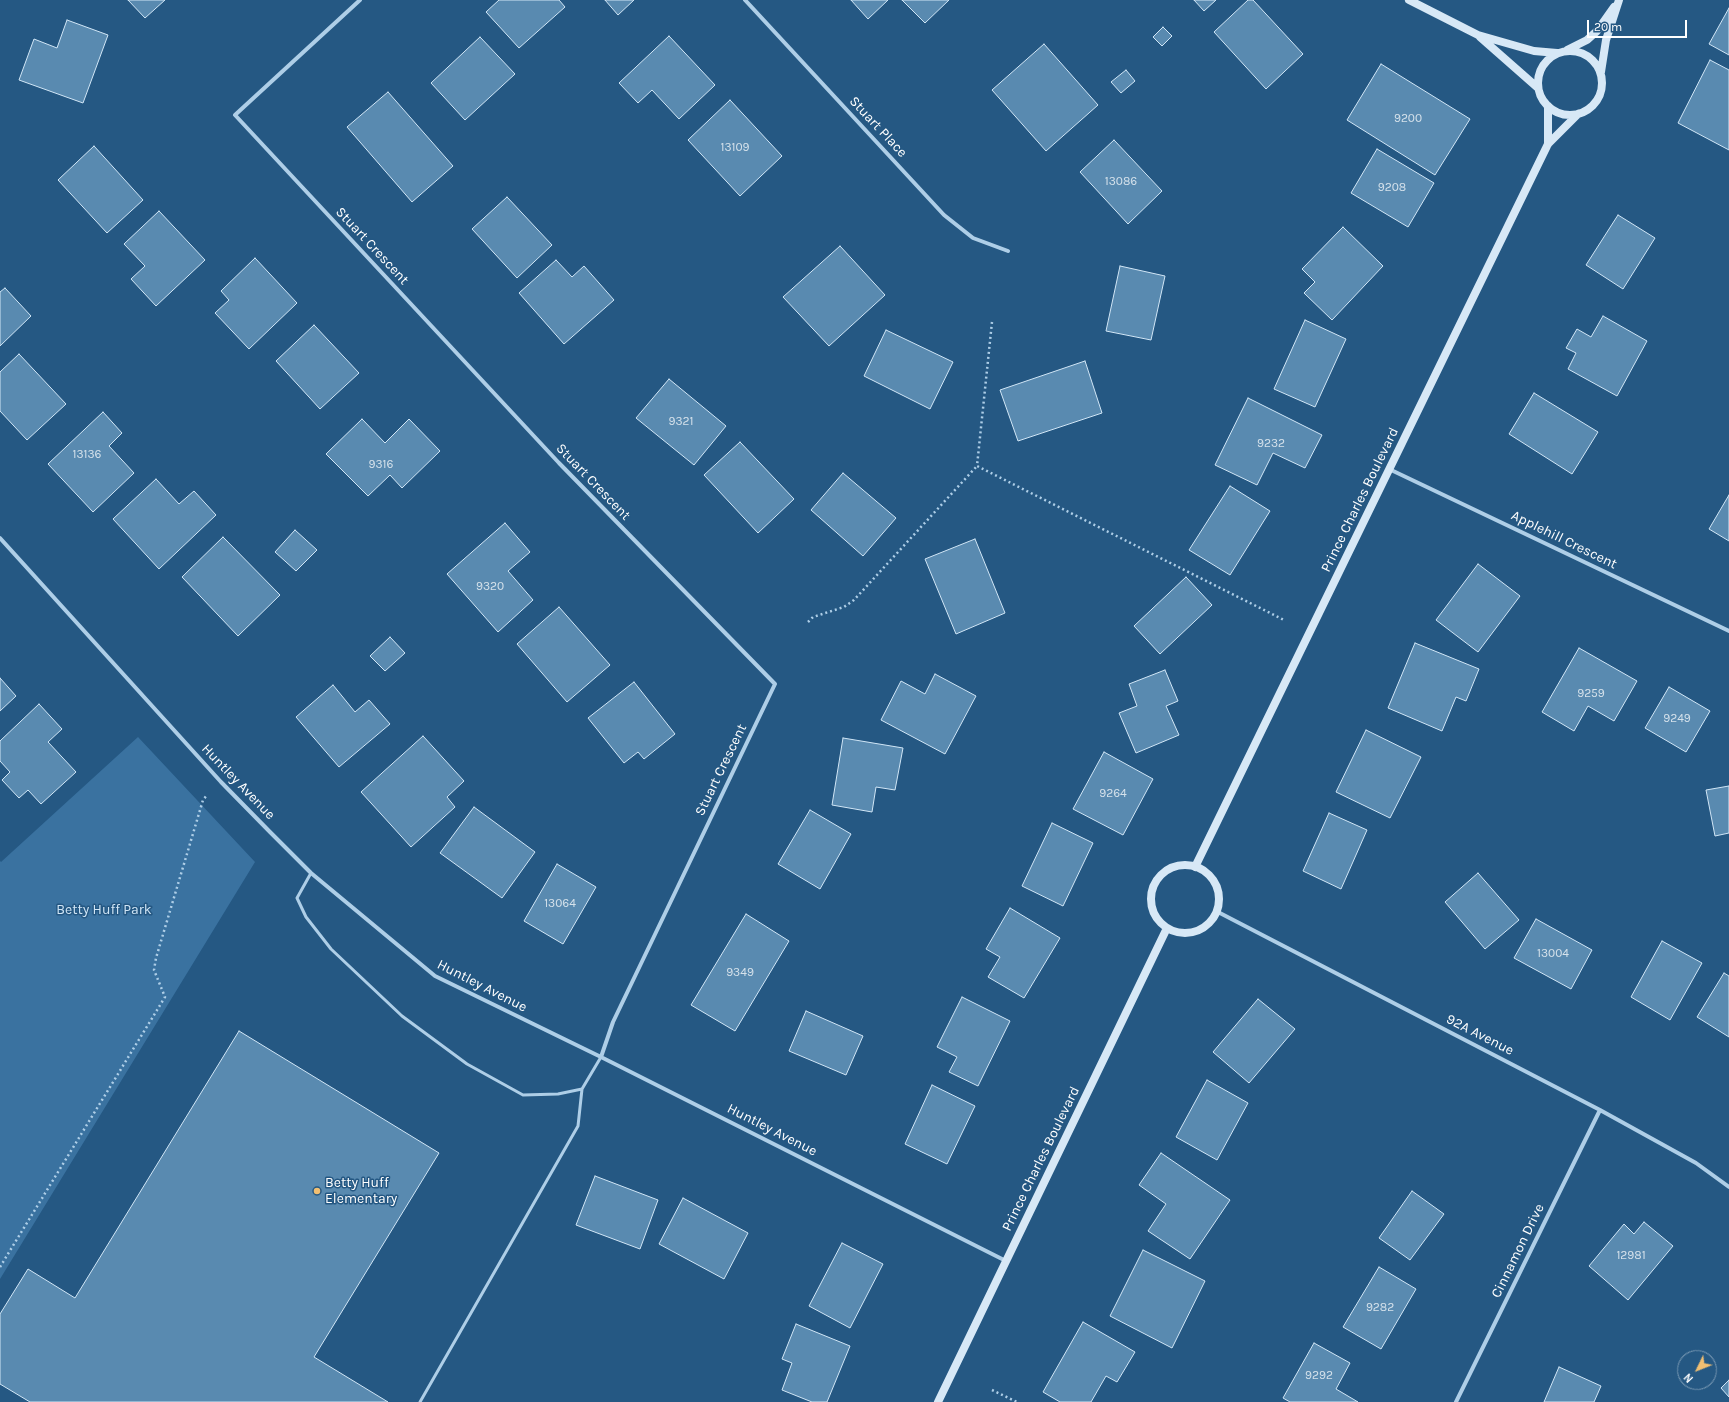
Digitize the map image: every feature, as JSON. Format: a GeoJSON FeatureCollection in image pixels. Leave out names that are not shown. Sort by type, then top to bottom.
{"type":"FeatureCollection","features":[{"type":"Feature","properties":{"kind":"street","name":"Stuart Crescent"},"geometry":{"type":"LineString","coordinates":[[360,0],[235,115],[559,463],[775,684],[613,1022],[601,1057]]}},
{"type":"Feature","properties":{"kind":"street","name":"Stuart Place"},"geometry":{"type":"LineString","coordinates":[[745,0],[944,215],[973,238],[1008,251]]}},
{"type":"Feature","properties":{"kind":"street"},"geometry":{"type":"LineString","coordinates":[[1409,0],[1478,35],[1534,51],[1557,53]]}},
{"type":"Feature","properties":{"kind":"street"},"geometry":{"type":"LineString","coordinates":[[1567,50],[1578,51],[1588,55],[1596,62],[1601,72],[1603,82],[1601,93],[1596,103],[1588,110],[1578,114],[1567,115],[1556,112],[1541,98],[1538,88],[1538,77],[1541,67],[1548,58],[1587,40],[1597,32],[1618,0]]}},
{"type":"Feature","properties":{"kind":"street"},"geometry":{"type":"LineString","coordinates":[[1601,72],[1606,40],[1618,0]]}},
{"type":"Feature","properties":{"kind":"street"},"geometry":{"type":"LineString","coordinates":[[1478,35],[1538,88]]}},
{"type":"Feature","properties":{"kind":"street","name":"Prince Charles Boulevard"},"geometry":{"type":"LineString","coordinates":[[1548,106],[1548,144]]}},
{"type":"Feature","properties":{"kind":"street","name":"Prince Charles Boulevard"},"geometry":{"type":"LineString","coordinates":[[1195,867],[1548,144],[1578,114]]}},
{"type":"Feature","properties":{"kind":"street","name":"Applehill Crescent"},"geometry":{"type":"LineString","coordinates":[[1389,469],[1729,631]]}},
{"type":"Feature","properties":{"kind":"street","name":"Huntley Avenue"},"geometry":{"type":"LineString","coordinates":[[0,538],[221,782],[311,873],[435,976],[601,1057],[1007,1261]]}},
{"type":"Feature","properties":{"kind":"street"},"geometry":{"type":"LineString","coordinates":[[1188,865],[1199,867],[1208,874],[1215,883],[1219,904],[1216,910],[1209,923],[1200,930],[1188,933],[1178,932],[1167,928],[1159,920],[1153,910],[1151,899],[1153,888],[1158,878],[1166,871],[1177,866],[1188,865]]}},
{"type":"Feature","properties":{"kind":"street","name":"92A Avenue"},"geometry":{"type":"LineString","coordinates":[[1216,910],[1600,1110],[1696,1163],[1729,1187]]}},
{"type":"Feature","properties":{"kind":"street","name":"Prince Charles Boulevard"},"geometry":{"type":"LineString","coordinates":[[938,1402],[1167,928]]}},
{"type":"Feature","properties":{"kind":"street","name":"Cinnamon Drive"},"geometry":{"type":"LineString","coordinates":[[1456,1402],[1600,1110]]}},
{"type":"Feature","properties":{"kind":"lane"},"geometry":{"type":"LineString","coordinates":[[311,873],[297,898],[306,917],[331,949],[402,1016],[467,1064],[523,1095],[558,1094],[582,1090]]}},
{"type":"Feature","properties":{"kind":"lane"},"geometry":{"type":"LineString","coordinates":[[420,1402],[578,1126],[582,1090],[601,1057]]}},
{"type":"Feature","properties":{"kind":"path"},"geometry":{"type":"LineString","coordinates":[[808,622],[813,617],[844,607],[854,600],[977,466],[992,322]]}},
{"type":"Feature","properties":{"kind":"path"},"geometry":{"type":"LineString","coordinates":[[977,466],[1284,620]]}},
{"type":"Feature","properties":{"kind":"path"},"geometry":{"type":"LineString","coordinates":[[0,1267],[164,998],[154,970],[156,958],[203,800],[221,782]]}},
{"type":"Feature","properties":{"kind":"path"},"geometry":{"type":"LineString","coordinates":[[992,1390],[1018,1402]]}},
{"type":"Feature","properties":{"kind":"green space","name":"Betty Huff Park"},"geometry":{"type":"Polygon","coordinates":[[[138,737],[255,862],[0,1279],[0,861],[1,862],[138,737]]]}},
{"type":"Feature","properties":{"kind":"building"},"geometry":{"type":"Polygon","coordinates":[[[128,0],[165,0],[145,18],[128,0]]]}},
{"type":"Feature","properties":{"kind":"building"},"geometry":{"type":"Polygon","coordinates":[[[499,0],[559,0],[565,7],[519,48],[486,12],[499,0]]]}},
{"type":"Feature","properties":{"kind":"building"},"geometry":{"type":"Polygon","coordinates":[[[605,0],[634,0],[618,15],[605,0]]]}},
{"type":"Feature","properties":{"kind":"building"},"geometry":{"type":"Polygon","coordinates":[[[851,0],[888,0],[868,19],[851,0]]]}},
{"type":"Feature","properties":{"kind":"building"},"geometry":{"type":"Polygon","coordinates":[[[902,0],[949,0],[925,23],[902,0]]]}},
{"type":"Feature","properties":{"kind":"building"},"geometry":{"type":"Polygon","coordinates":[[[1194,0],[1216,0],[1204,11],[1194,0]]]}},
{"type":"Feature","properties":{"kind":"building"},"geometry":{"type":"Polygon","coordinates":[[[1248,0],[1253,0],[1303,54],[1266,89],[1214,32],[1248,0]]]}},
{"type":"Feature","properties":{"kind":"building"},"geometry":{"type":"Polygon","coordinates":[[[1729,8],[1729,55],[1709,44],[1729,8]]]}},
{"type":"Feature","properties":{"kind":"building"},"geometry":{"type":"Polygon","coordinates":[[[67,20],[108,35],[83,103],[19,80],[34,39],[57,48],[67,20]]]}},
{"type":"Feature","properties":{"kind":"building"},"geometry":{"type":"Polygon","coordinates":[[[1163,27],[1172,36],[1162,46],[1153,37],[1163,27]]]}},
{"type":"Feature","properties":{"kind":"building"},"geometry":{"type":"Polygon","coordinates":[[[669,36],[715,85],[679,119],[652,90],[638,103],[619,83],[669,36]]]}},
{"type":"Feature","properties":{"kind":"building"},"geometry":{"type":"Polygon","coordinates":[[[480,37],[515,74],[465,120],[431,83],[480,37]]]}},
{"type":"Feature","properties":{"kind":"building"},"geometry":{"type":"Polygon","coordinates":[[[1044,44],[1098,105],[1046,151],[992,90],[1044,44]]]}},
{"type":"Feature","properties":{"kind":"building"},"geometry":{"type":"Polygon","coordinates":[[[1710,60],[1729,70],[1729,150],[1678,123],[1710,60]]]}},
{"type":"Feature","properties":{"kind":"building"},"geometry":{"type":"Polygon","coordinates":[[[1381,64],[1470,119],[1435,175],[1347,120],[1381,64]]]}},
{"type":"Feature","properties":{"kind":"building"},"geometry":{"type":"Polygon","coordinates":[[[1126,70],[1135,81],[1121,93],[1111,82],[1126,70]]]}},
{"type":"Feature","properties":{"kind":"building"},"geometry":{"type":"Polygon","coordinates":[[[388,92],[453,166],[412,202],[347,127],[388,92]]]}},
{"type":"Feature","properties":{"kind":"building"},"geometry":{"type":"Polygon","coordinates":[[[730,100],[782,156],[740,196],[688,140],[730,100]]]}},
{"type":"Feature","properties":{"kind":"building"},"geometry":{"type":"Polygon","coordinates":[[[1114,140],[1162,191],[1128,224],[1080,172],[1114,140]]]}},
{"type":"Feature","properties":{"kind":"building"},"geometry":{"type":"Polygon","coordinates":[[[94,146],[143,200],[107,233],[58,180],[94,146]]]}},
{"type":"Feature","properties":{"kind":"building"},"geometry":{"type":"Polygon","coordinates":[[[1377,149],[1434,183],[1408,227],[1351,193],[1377,149]]]}},
{"type":"Feature","properties":{"kind":"building"},"geometry":{"type":"Polygon","coordinates":[[[507,197],[552,245],[517,278],[472,229],[507,197]]]}},
{"type":"Feature","properties":{"kind":"building"},"geometry":{"type":"Polygon","coordinates":[[[159,211],[205,260],[156,306],[131,279],[145,266],[124,244],[159,211]]]}},
{"type":"Feature","properties":{"kind":"building"},"geometry":{"type":"Polygon","coordinates":[[[1618,215],[1655,238],[1623,289],[1586,265],[1618,215]]]}},
{"type":"Feature","properties":{"kind":"building"},"geometry":{"type":"Polygon","coordinates":[[[1343,227],[1383,266],[1332,320],[1304,293],[1315,282],[1302,269],[1343,227]]]}},
{"type":"Feature","properties":{"kind":"building"},"geometry":{"type":"Polygon","coordinates":[[[840,246],[885,295],[829,346],[783,297],[840,246]]]}},
{"type":"Feature","properties":{"kind":"building"},"geometry":{"type":"Polygon","coordinates":[[[255,258],[297,303],[249,349],[215,313],[229,300],[221,291],[255,258]]]}},
{"type":"Feature","properties":{"kind":"building"},"geometry":{"type":"Polygon","coordinates":[[[556,260],[572,277],[584,266],[614,300],[564,344],[519,293],[556,260]]]}},
{"type":"Feature","properties":{"kind":"building"},"geometry":{"type":"Polygon","coordinates":[[[1120,266],[1165,276],[1151,340],[1106,331],[1120,266]]]}},
{"type":"Feature","properties":{"kind":"building"},"geometry":{"type":"Polygon","coordinates":[[[5,288],[31,316],[0,346],[0,292],[5,288]]]}},
{"type":"Feature","properties":{"kind":"building"},"geometry":{"type":"Polygon","coordinates":[[[1603,316],[1647,341],[1617,396],[1568,369],[1576,353],[1566,348],[1577,329],[1591,337],[1603,316]]]}},
{"type":"Feature","properties":{"kind":"building"},"geometry":{"type":"Polygon","coordinates":[[[1305,320],[1346,339],[1315,407],[1274,389],[1305,320]]]}},
{"type":"Feature","properties":{"kind":"building"},"geometry":{"type":"Polygon","coordinates":[[[314,325],[359,373],[320,409],[276,361],[314,325]]]}},
{"type":"Feature","properties":{"kind":"building"},"geometry":{"type":"Polygon","coordinates":[[[886,330],[953,362],[930,409],[864,376],[886,330]]]}},
{"type":"Feature","properties":{"kind":"building"},"geometry":{"type":"Polygon","coordinates":[[[19,354],[66,404],[27,440],[0,411],[0,372],[19,354]]]}},
{"type":"Feature","properties":{"kind":"building"},"geometry":{"type":"Polygon","coordinates":[[[1085,361],[1102,413],[1018,441],[1000,390],[1085,361]]]}},
{"type":"Feature","properties":{"kind":"building"},"geometry":{"type":"Polygon","coordinates":[[[669,379],[726,426],[694,465],[636,418],[669,379]]]}},
{"type":"Feature","properties":{"kind":"building"},"geometry":{"type":"Polygon","coordinates":[[[1534,393],[1598,432],[1572,474],[1509,434],[1534,393]]]}},
{"type":"Feature","properties":{"kind":"building"},"geometry":{"type":"Polygon","coordinates":[[[1248,398],[1322,435],[1305,468],[1273,453],[1257,485],[1215,465],[1248,398]]]}},
{"type":"Feature","properties":{"kind":"building"},"geometry":{"type":"Polygon","coordinates":[[[103,412],[122,433],[109,446],[134,473],[93,512],[48,464],[103,412]]]}},
{"type":"Feature","properties":{"kind":"building"},"geometry":{"type":"Polygon","coordinates":[[[362,419],[385,443],[409,419],[440,451],[402,488],[390,475],[368,496],[326,454],[362,419]]]}},
{"type":"Feature","properties":{"kind":"building"},"geometry":{"type":"Polygon","coordinates":[[[740,442],[794,499],[758,533],[704,475],[740,442]]]}},
{"type":"Feature","properties":{"kind":"building"},"geometry":{"type":"Polygon","coordinates":[[[843,473],[896,518],[863,556],[811,510],[843,473]]]}},
{"type":"Feature","properties":{"kind":"building"},"geometry":{"type":"Polygon","coordinates":[[[156,479],[179,504],[194,491],[216,515],[159,569],[113,519],[156,479]]]}},
{"type":"Feature","properties":{"kind":"building"},"geometry":{"type":"Polygon","coordinates":[[[1230,486],[1270,511],[1230,575],[1189,550],[1230,486]]]}},
{"type":"Feature","properties":{"kind":"building"},"geometry":{"type":"Polygon","coordinates":[[[1729,495],[1729,541],[1709,529],[1729,495]]]}},
{"type":"Feature","properties":{"kind":"building"},"geometry":{"type":"Polygon","coordinates":[[[505,523],[530,552],[508,571],[533,600],[498,632],[447,574],[505,523]]]}},
{"type":"Feature","properties":{"kind":"building"},"geometry":{"type":"Polygon","coordinates":[[[295,530],[317,550],[296,571],[275,552],[295,530]]]}},
{"type":"Feature","properties":{"kind":"building"},"geometry":{"type":"Polygon","coordinates":[[[223,537],[280,595],[238,636],[182,577],[223,537]]]}},
{"type":"Feature","properties":{"kind":"building"},"geometry":{"type":"Polygon","coordinates":[[[975,539],[1005,613],[956,634],[925,559],[975,539]]]}},
{"type":"Feature","properties":{"kind":"building"},"geometry":{"type":"Polygon","coordinates":[[[1478,564],[1520,596],[1478,652],[1436,620],[1478,564]]]}},
{"type":"Feature","properties":{"kind":"building"},"geometry":{"type":"Polygon","coordinates":[[[1186,577],[1212,605],[1160,654],[1134,626],[1186,577]]]}},
{"type":"Feature","properties":{"kind":"building"},"geometry":{"type":"Polygon","coordinates":[[[559,607],[610,665],[567,702],[517,644],[559,607]]]}},
{"type":"Feature","properties":{"kind":"building"},"geometry":{"type":"Polygon","coordinates":[[[390,637],[405,653],[385,671],[370,656],[390,637]]]}},
{"type":"Feature","properties":{"kind":"building"},"geometry":{"type":"Polygon","coordinates":[[[1415,643],[1479,669],[1466,701],[1456,697],[1442,731],[1388,708],[1415,643]]]}},
{"type":"Feature","properties":{"kind":"building"},"geometry":{"type":"Polygon","coordinates":[[[1579,648],[1637,681],[1614,721],[1588,706],[1574,731],[1542,712],[1579,648]]]}},
{"type":"Feature","properties":{"kind":"building"},"geometry":{"type":"Polygon","coordinates":[[[1165,670],[1178,701],[1166,706],[1179,735],[1136,753],[1119,713],[1137,706],[1129,684],[1165,670]]]}},
{"type":"Feature","properties":{"kind":"building"},"geometry":{"type":"Polygon","coordinates":[[[935,674],[976,696],[945,754],[881,720],[901,681],[925,694],[935,674]]]}},
{"type":"Feature","properties":{"kind":"building"},"geometry":{"type":"Polygon","coordinates":[[[0,678],[16,696],[0,711],[0,678]]]}},
{"type":"Feature","properties":{"kind":"building"},"geometry":{"type":"Polygon","coordinates":[[[634,682],[675,734],[644,759],[638,752],[624,763],[588,718],[634,682]]]}},
{"type":"Feature","properties":{"kind":"building"},"geometry":{"type":"Polygon","coordinates":[[[333,685],[355,712],[369,700],[390,724],[339,767],[296,717],[333,685]]]}},
{"type":"Feature","properties":{"kind":"building"},"geometry":{"type":"Polygon","coordinates":[[[1669,687],[1710,711],[1686,752],[1645,728],[1669,687]]]}},
{"type":"Feature","properties":{"kind":"building"},"geometry":{"type":"Polygon","coordinates":[[[39,704],[62,729],[48,742],[76,772],[41,804],[28,790],[19,798],[2,780],[10,772],[0,761],[0,741],[39,704]]]}},
{"type":"Feature","properties":{"kind":"building"},"geometry":{"type":"Polygon","coordinates":[[[1366,730],[1421,757],[1390,818],[1336,792],[1366,730]]]}},
{"type":"Feature","properties":{"kind":"building"},"geometry":{"type":"Polygon","coordinates":[[[423,736],[464,781],[447,797],[455,807],[411,847],[361,792],[423,736]]]}},
{"type":"Feature","properties":{"kind":"building"},"geometry":{"type":"Polygon","coordinates":[[[843,738],[903,748],[895,790],[876,787],[872,812],[832,805],[843,738]]]}},
{"type":"Feature","properties":{"kind":"building"},"geometry":{"type":"Polygon","coordinates":[[[1104,752],[1153,779],[1123,835],[1073,809],[1104,752]]]}},
{"type":"Feature","properties":{"kind":"building"},"geometry":{"type":"Polygon","coordinates":[[[1729,786],[1729,833],[1715,836],[1706,790],[1729,786]]]}},
{"type":"Feature","properties":{"kind":"building"},"geometry":{"type":"Polygon","coordinates":[[[474,807],[535,852],[502,898],[440,853],[474,807]]]}},
{"type":"Feature","properties":{"kind":"building"},"geometry":{"type":"Polygon","coordinates":[[[810,810],[851,834],[820,889],[778,864],[810,810]]]}},
{"type":"Feature","properties":{"kind":"building"},"geometry":{"type":"Polygon","coordinates":[[[1329,813],[1367,830],[1341,889],[1303,871],[1329,813]]]}},
{"type":"Feature","properties":{"kind":"building"},"geometry":{"type":"Polygon","coordinates":[[[1052,823],[1093,843],[1063,906],[1022,886],[1052,823]]]}},
{"type":"Feature","properties":{"kind":"building"},"geometry":{"type":"Polygon","coordinates":[[[557,864],[596,887],[563,944],[524,921],[557,864]]]}},
{"type":"Feature","properties":{"kind":"building"},"geometry":{"type":"Polygon","coordinates":[[[1478,873],[1519,920],[1485,949],[1445,902],[1478,873]]]}},
{"type":"Feature","properties":{"kind":"building"},"geometry":{"type":"Polygon","coordinates":[[[1010,908],[1060,938],[1024,998],[988,977],[1000,957],[986,949],[1010,908]]]}},
{"type":"Feature","properties":{"kind":"building"},"geometry":{"type":"Polygon","coordinates":[[[746,914],[789,941],[735,1031],[691,1005],[746,914]]]}},
{"type":"Feature","properties":{"kind":"building"},"geometry":{"type":"Polygon","coordinates":[[[1536,919],[1592,950],[1571,989],[1514,958],[1536,919]]]}},
{"type":"Feature","properties":{"kind":"building"},"geometry":{"type":"Polygon","coordinates":[[[1662,941],[1702,963],[1670,1020],[1631,997],[1662,941]]]}},
{"type":"Feature","properties":{"kind":"building"},"geometry":{"type":"Polygon","coordinates":[[[1724,973],[1729,976],[1729,1037],[1697,1017],[1724,973]]]}},
{"type":"Feature","properties":{"kind":"building"},"geometry":{"type":"Polygon","coordinates":[[[962,997],[1010,1021],[978,1086],[949,1072],[957,1057],[937,1047],[962,997]]]}},
{"type":"Feature","properties":{"kind":"building"},"geometry":{"type":"Polygon","coordinates":[[[1258,999],[1295,1029],[1249,1083],[1213,1052],[1258,999]]]}},
{"type":"Feature","properties":{"kind":"building"},"geometry":{"type":"Polygon","coordinates":[[[806,1011],[863,1036],[846,1075],[789,1051],[806,1011]]]}},
{"type":"Feature","properties":{"kind":"building"},"geometry":{"type":"Polygon","coordinates":[[[239,1031],[439,1153],[314,1357],[388,1402],[30,1402],[0,1384],[0,1314],[28,1269],[75,1298],[239,1031]]]}},
{"type":"Feature","properties":{"kind":"building"},"geometry":{"type":"Polygon","coordinates":[[[1207,1080],[1248,1103],[1217,1160],[1176,1137],[1207,1080]]]}},
{"type":"Feature","properties":{"kind":"building"},"geometry":{"type":"Polygon","coordinates":[[[932,1085],[975,1106],[947,1164],[905,1144],[932,1085]]]}},
{"type":"Feature","properties":{"kind":"building"},"geometry":{"type":"Polygon","coordinates":[[[1161,1153],[1230,1200],[1190,1259],[1148,1231],[1166,1204],[1139,1185],[1161,1153]]]}},
{"type":"Feature","properties":{"kind":"building"},"geometry":{"type":"Polygon","coordinates":[[[595,1176],[658,1200],[640,1249],[576,1225],[595,1176]]]}},
{"type":"Feature","properties":{"kind":"building"},"geometry":{"type":"Polygon","coordinates":[[[1412,1191],[1444,1214],[1410,1260],[1379,1238],[1412,1191]]]}},
{"type":"Feature","properties":{"kind":"building"},"geometry":{"type":"Polygon","coordinates":[[[683,1198],[748,1233],[724,1279],[659,1244],[683,1198]]]}},
{"type":"Feature","properties":{"kind":"building"},"geometry":{"type":"Polygon","coordinates":[[[1644,1222],[1673,1246],[1628,1300],[1589,1266],[1624,1224],[1634,1234],[1644,1222]]]}},
{"type":"Feature","properties":{"kind":"building"},"geometry":{"type":"Polygon","coordinates":[[[842,1243],[883,1264],[850,1328],[809,1306],[842,1243]]]}},
{"type":"Feature","properties":{"kind":"building"},"geometry":{"type":"Polygon","coordinates":[[[1143,1250],[1205,1281],[1172,1348],[1110,1316],[1143,1250]]]}},
{"type":"Feature","properties":{"kind":"building"},"geometry":{"type":"Polygon","coordinates":[[[1379,1267],[1416,1289],[1381,1349],[1343,1327],[1379,1267]]]}},
{"type":"Feature","properties":{"kind":"building"},"geometry":{"type":"Polygon","coordinates":[[[1083,1322],[1135,1352],[1117,1382],[1106,1376],[1091,1402],[1060,1402],[1043,1392],[1083,1322]]]}},
{"type":"Feature","properties":{"kind":"building"},"geometry":{"type":"Polygon","coordinates":[[[796,1324],[850,1346],[827,1402],[812,1402],[782,1390],[792,1363],[782,1359],[796,1324]]]}},
{"type":"Feature","properties":{"kind":"building"},"geometry":{"type":"Polygon","coordinates":[[[1314,1343],[1350,1363],[1336,1389],[1358,1402],[1290,1402],[1283,1398],[1314,1343]]]}},
{"type":"Feature","properties":{"kind":"building"},"geometry":{"type":"Polygon","coordinates":[[[1559,1367],[1601,1386],[1594,1402],[1544,1402],[1559,1367]]]}},
{"type":"Feature","properties":{"kind":"building"},"geometry":{"type":"Polygon","coordinates":[[[1729,1380],[1729,1397],[1721,1388],[1729,1380]]]}},
{"type":"Feature","properties":{"kind":"place","name":"Betty Huff Elementary"},"geometry":{"type":"Point","coordinates":[317,1191]}}]}
